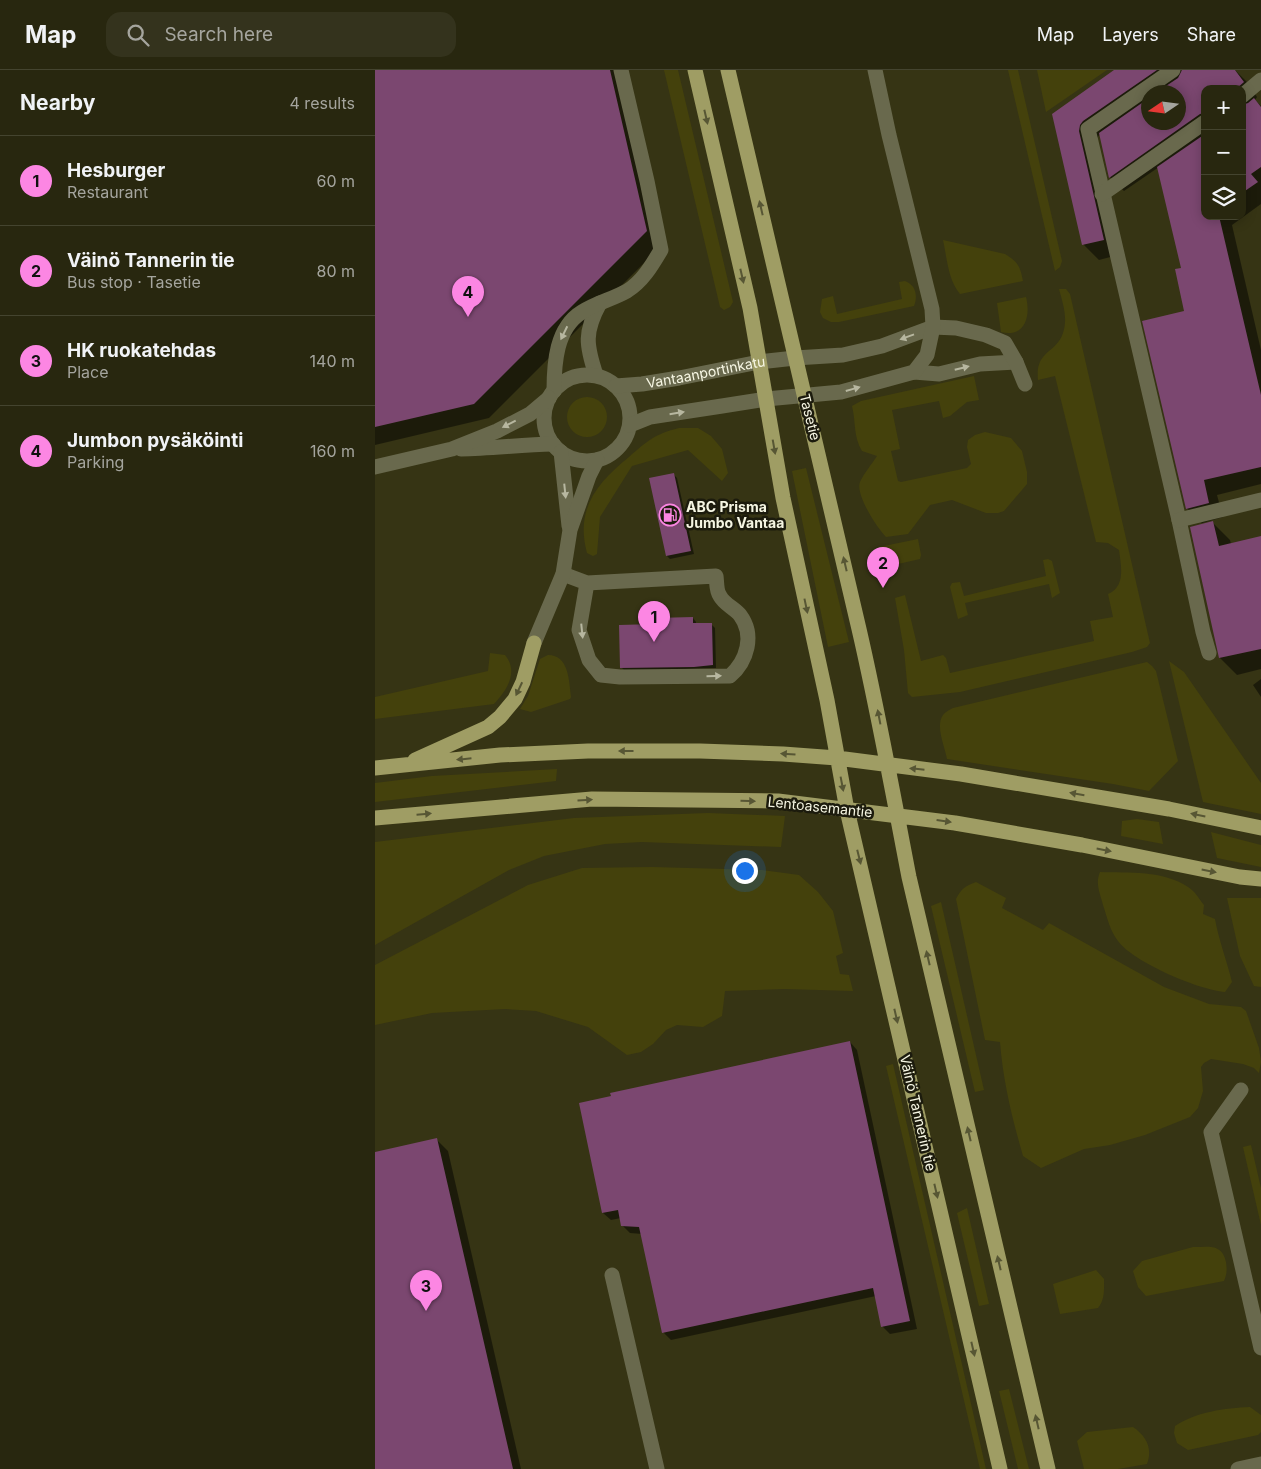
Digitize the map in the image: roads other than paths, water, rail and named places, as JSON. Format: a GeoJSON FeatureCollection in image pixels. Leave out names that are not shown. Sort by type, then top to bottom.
{"type":"FeatureCollection","features":[{"type":"Feature","properties":{"kind":"main road"},"geometry":{"type":"LineString","coordinates":[[695,70],[750,308],[783,498],[827,700],[837,758]]}},
{"type":"Feature","properties":{"kind":"main road","name":"Tasetie"},"geometry":{"type":"LineString","coordinates":[[728,70],[859,629],[888,765]]}},
{"type":"Feature","properties":{"kind":"main road"},"geometry":{"type":"LineString","coordinates":[[402,766],[488,727],[500,717],[515,699],[523,682],[534,643]]}},
{"type":"Feature","properties":{"kind":"main road"},"geometry":{"type":"LineString","coordinates":[[375,768],[501,755],[588,750],[700,750],[783,754],[837,758],[961,774],[1169,809],[1261,828]]}},
{"type":"Feature","properties":{"kind":"main road","name":"Väinö Tannerin tie"},"geometry":{"type":"LineString","coordinates":[[837,758],[847,810],[1000,1469]]}},
{"type":"Feature","properties":{"kind":"main road"},"geometry":{"type":"LineString","coordinates":[[888,765],[896,815],[1048,1469]]}},
{"type":"Feature","properties":{"kind":"main road","name":"Lentoasemantie"},"geometry":{"type":"LineString","coordinates":[[375,818],[592,799],[778,801],[975,826],[1261,879]]}},
{"type":"Feature","properties":{"kind":"street"},"geometry":{"type":"LineString","coordinates":[[570,530],[557,448],[545,426],[545,412],[551,394],[554,367],[564,330],[580,313],[627,291],[645,276],[661,250],[621,70]]}},
{"type":"Feature","properties":{"kind":"street"},"geometry":{"type":"LineString","coordinates":[[875,70],[891,144],[932,309],[933,327],[927,354],[914,372]]}},
{"type":"Feature","properties":{"kind":"street"},"geometry":{"type":"LineString","coordinates":[[1173,70],[1088,129],[1209,652]]}},
{"type":"Feature","properties":{"kind":"street"},"geometry":{"type":"LineString","coordinates":[[1246,93],[1261,80]]}},
{"type":"Feature","properties":{"kind":"street"},"geometry":{"type":"LineString","coordinates":[[1103,194],[1201,125]]}},
{"type":"Feature","properties":{"kind":"street"},"geometry":{"type":"LineString","coordinates":[[596,376],[587,336],[592,317],[600,303]]}},
{"type":"Feature","properties":{"kind":"street"},"geometry":{"type":"LineString","coordinates":[[933,327],[956,328],[986,335],[1005,343],[1016,362],[1025,384]]}},
{"type":"Feature","properties":{"kind":"street","name":"Vantaanportinkatu"},"geometry":{"type":"LineString","coordinates":[[616,386],[670,380],[759,362],[843,355],[882,346],[933,327]]}},
{"type":"Feature","properties":{"kind":"street"},"geometry":{"type":"LineString","coordinates":[[630,425],[650,417],[766,399],[841,392],[914,372],[939,374],[980,364],[1016,362]]}},
{"type":"Feature","properties":{"kind":"street"},"geometry":{"type":"LineString","coordinates":[[375,467],[452,449],[497,431],[530,414],[564,381],[578,376],[596,376],[608,379],[624,395],[630,409],[630,425],[620,446],[608,456],[597,460],[575,459],[557,448],[513,446],[452,449]]}},
{"type":"Feature","properties":{"kind":"street"},"geometry":{"type":"LineString","coordinates":[[534,643],[563,574],[570,530],[589,476],[597,460]]}},
{"type":"Feature","properties":{"kind":"street"},"geometry":{"type":"LineString","coordinates":[[1179,520],[1261,500]]}},
{"type":"Feature","properties":{"kind":"street"},"geometry":{"type":"LineString","coordinates":[[563,574],[587,583],[716,576],[719,596],[740,616],[747,630],[748,644],[744,659],[730,676],[620,677],[601,675],[589,660],[579,630],[587,583]]}},
{"type":"Feature","properties":{"kind":"street"},"geometry":{"type":"LineString","coordinates":[[1241,1090],[1211,1132],[1261,1348]]}},
{"type":"Feature","properties":{"kind":"street"},"geometry":{"type":"LineString","coordinates":[[612,1275],[657,1469]]}},
{"type":"Feature","properties":{"kind":"street"},"geometry":{"type":"LineString","coordinates":[[1238,1469],[1261,1464]]}},
{"type":"Feature","properties":{"kind":"place","name":"Jumbon pysäköinti"},"geometry":{"type":"Point","coordinates":[468,317]}},
{"type":"Feature","properties":{"kind":"place","name":"ABC Prisma Jumbo Vantaa"},"geometry":{"type":"Point","coordinates":[670,515]}},
{"type":"Feature","properties":{"kind":"place","name":"Väinö Tannerin tie"},"geometry":{"type":"Point","coordinates":[883,588]}},
{"type":"Feature","properties":{"kind":"place","name":"Hesburger"},"geometry":{"type":"Point","coordinates":[654,642]}},
{"type":"Feature","properties":{"kind":"place","name":"HK ruokatehdas"},"geometry":{"type":"Point","coordinates":[426,1311]}}]}
